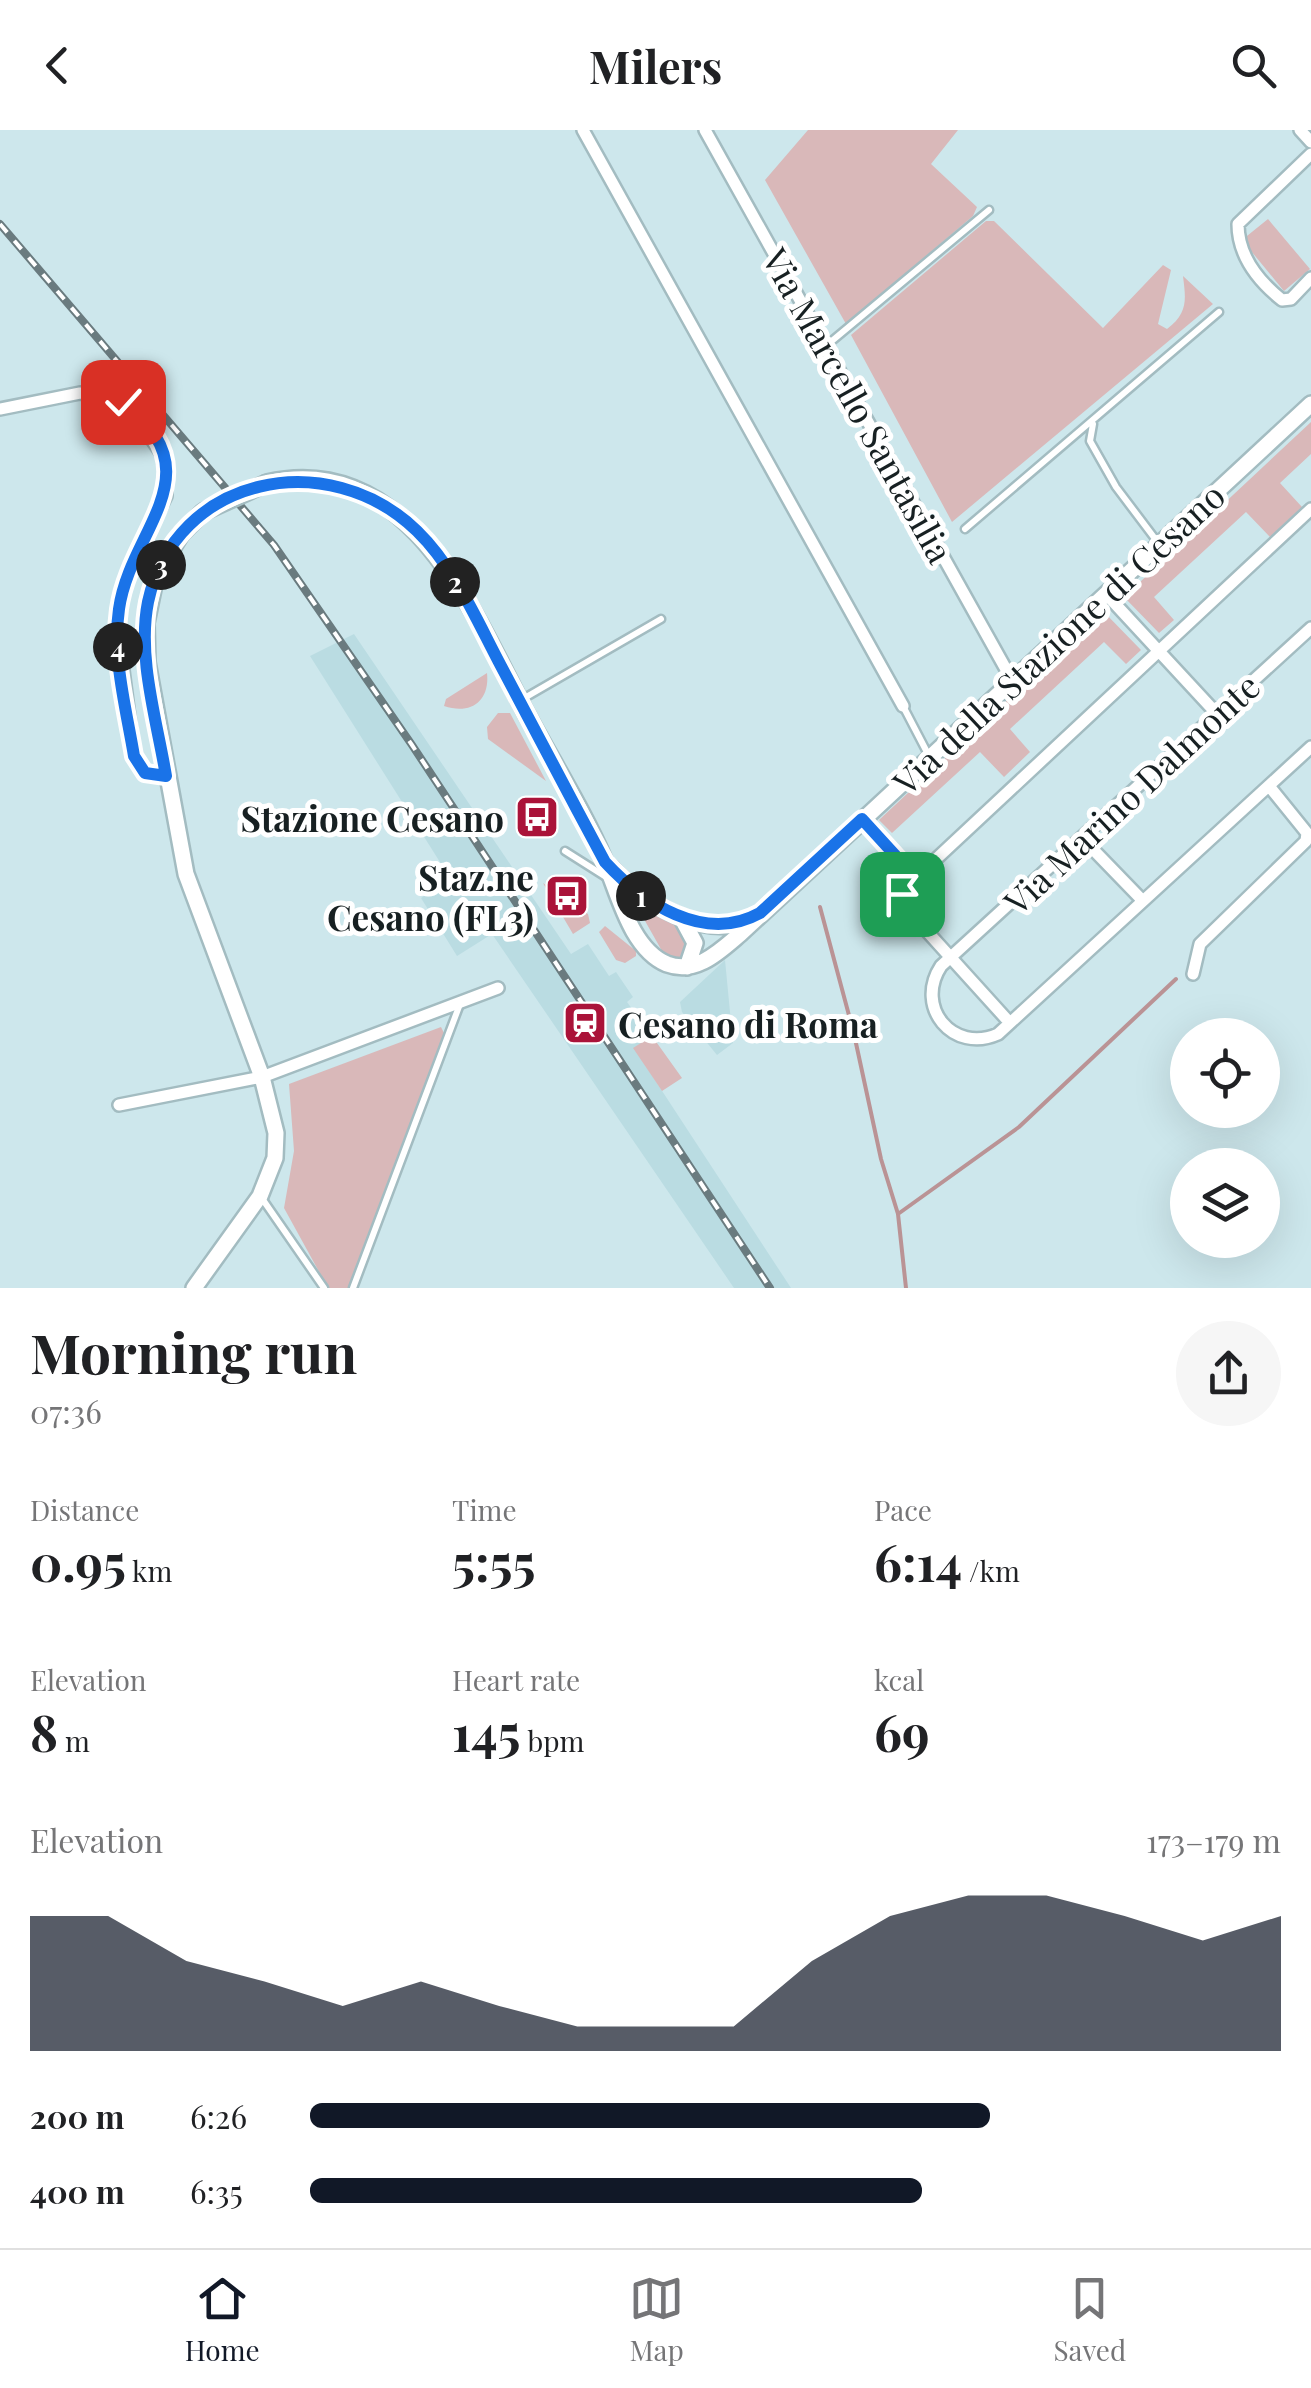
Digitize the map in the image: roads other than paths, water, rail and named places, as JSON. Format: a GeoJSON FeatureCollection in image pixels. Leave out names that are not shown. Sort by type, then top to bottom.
{"type":"FeatureCollection","features":[{"type":"Feature","properties":{"kind":"street"},"geometry":{"type":"LineString","coordinates":[[583,130],[903,706]]}},
{"type":"Feature","properties":{"kind":"street","name":"Via Marcello Santasilia"},"geometry":{"type":"LineString","coordinates":[[706,130],[1012,680]]}},
{"type":"Feature","properties":{"kind":"street"},"geometry":{"type":"LineString","coordinates":[[1300,130],[1311,142]]}},
{"type":"Feature","properties":{"kind":"street"},"geometry":{"type":"LineString","coordinates":[[1311,154],[1238,224],[1240,253],[1282,300],[1303,290],[1311,278]]}},
{"type":"Feature","properties":{"kind":"street"},"geometry":{"type":"LineString","coordinates":[[0,409],[80,393],[106,394],[132,410],[164,455],[168,475],[166,496],[126,578],[117,633],[135,758],[145,773],[166,776]]}},
{"type":"Feature","properties":{"kind":"street","name":"Via della Stazione di Cesano"},"geometry":{"type":"LineString","coordinates":[[687,967],[718,953],[1311,404]]}},
{"type":"Feature","properties":{"kind":"street"},"geometry":{"type":"LineString","coordinates":[[194,1288],[260,1196],[273,1167],[276,1133],[262,1077],[194,900],[166,776],[148,662],[147,610],[167,554],[204,512],[267,483],[296,479],[346,488],[376,500],[409,524],[460,590],[645,945],[662,961],[687,967],[694,943],[681,916]]}},
{"type":"Feature","properties":{"kind":"street"},"geometry":{"type":"LineString","coordinates":[[1010,1024],[903,904],[903,891],[1311,509]]}},
{"type":"Feature","properties":{"kind":"street"},"geometry":{"type":"LineString","coordinates":[[1106,594],[1217,714]]}},
{"type":"Feature","properties":{"kind":"street","name":"Via Marino Dalmonte"},"geometry":{"type":"LineString","coordinates":[[1311,628],[950,958],[936,974],[932,991],[933,1008],[941,1023],[954,1034],[975,1040],[992,1037],[1010,1024],[1311,747]]}},
{"type":"Feature","properties":{"kind":"street"},"geometry":{"type":"LineString","coordinates":[[1193,974],[1200,944],[1306,841],[1307,832],[1268,786]]}},
{"type":"Feature","properties":{"kind":"street"},"geometry":{"type":"LineString","coordinates":[[862,819],[915,877]]}},
{"type":"Feature","properties":{"kind":"street"},"geometry":{"type":"LineString","coordinates":[[1082,838],[1144,901]]}},
{"type":"Feature","properties":{"kind":"street"},"geometry":{"type":"LineString","coordinates":[[605,862],[638,894],[681,916],[724,926],[760,913]]}},
{"type":"Feature","properties":{"kind":"street"},"geometry":{"type":"LineString","coordinates":[[119,1105],[262,1077],[498,988]]}},
{"type":"Feature","properties":{"kind":"lane"},"geometry":{"type":"LineString","coordinates":[[826,345],[989,210]]}},
{"type":"Feature","properties":{"kind":"lane"},"geometry":{"type":"LineString","coordinates":[[965,529],[1219,312]]}},
{"type":"Feature","properties":{"kind":"lane"},"geometry":{"type":"LineString","coordinates":[[1093,423],[1090,442],[1132,510],[1160,544]]}},
{"type":"Feature","properties":{"kind":"lane"},"geometry":{"type":"LineString","coordinates":[[520,700],[661,620]]}},
{"type":"Feature","properties":{"kind":"lane"},"geometry":{"type":"LineString","coordinates":[[903,706],[929,756]]}},
{"type":"Feature","properties":{"kind":"lane"},"geometry":{"type":"LineString","coordinates":[[564,851],[611,880]]}},
{"type":"Feature","properties":{"kind":"lane"},"geometry":{"type":"LineString","coordinates":[[353,1288],[460,1004]]}},
{"type":"Feature","properties":{"kind":"lane"},"geometry":{"type":"LineString","coordinates":[[260,1196],[324,1288]]}},
{"type":"Feature","properties":{"kind":"waterway"},"geometry":{"type":"LineString","coordinates":[[820,907],[898,1214],[906,1288]]}},
{"type":"Feature","properties":{"kind":"waterway"},"geometry":{"type":"LineString","coordinates":[[898,1214],[1019,1127],[1176,979]]}},
{"type":"Feature","properties":{"kind":"railway"},"geometry":{"type":"LineString","coordinates":[[0,224],[274,545],[412,745],[770,1288]]}},
{"type":"Feature","properties":{"kind":"place","name":"Stazione Cesano"},"geometry":{"type":"Point","coordinates":[537,817]}},
{"type":"Feature","properties":{"kind":"place","name":"Staz.ne Cesano (FL3)"},"geometry":{"type":"Point","coordinates":[567,896]}},
{"type":"Feature","properties":{"kind":"place","name":"Cesano di Roma"},"geometry":{"type":"Point","coordinates":[585,1023]}}]}
